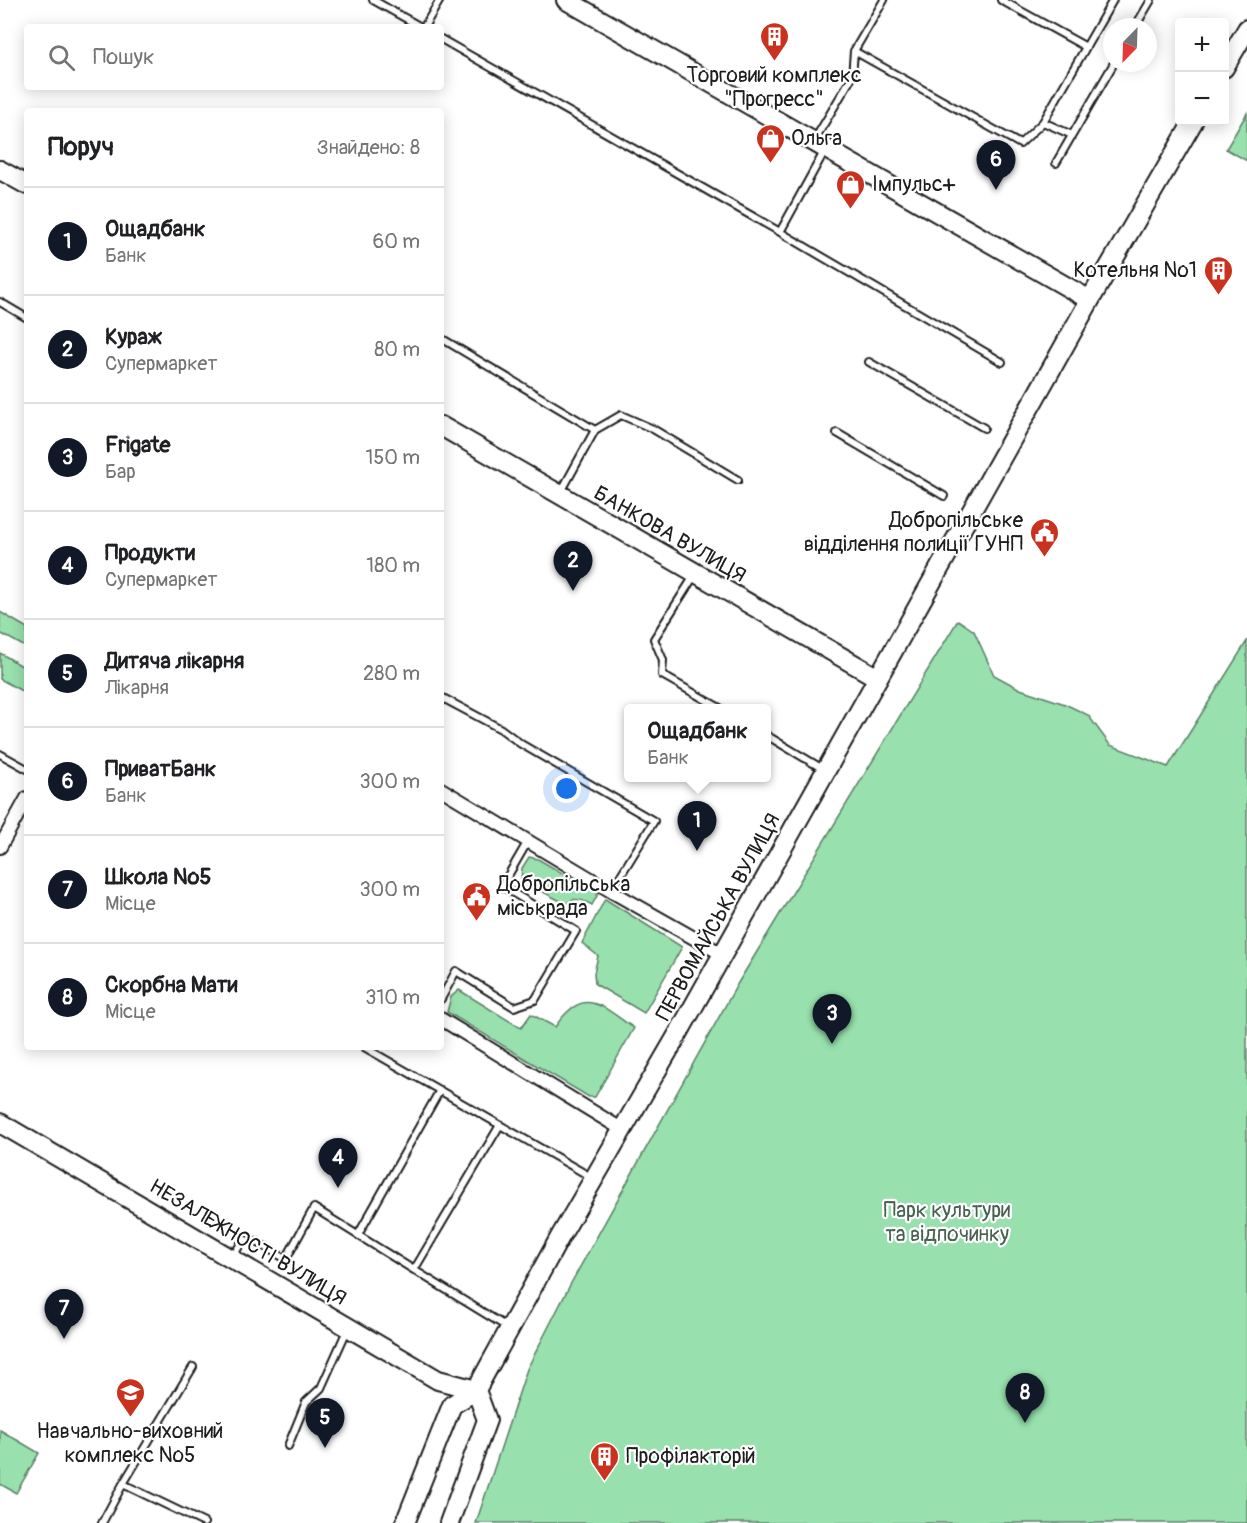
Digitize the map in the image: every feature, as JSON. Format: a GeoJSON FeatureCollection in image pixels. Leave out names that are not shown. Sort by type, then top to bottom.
{"type":"FeatureCollection","features":[{"type":"Feature","properties":{"kind":"main road"},"geometry":{"type":"LineString","coordinates":[[566,0],[1090,300]]}},
{"type":"Feature","properties":{"kind":"main road"},"geometry":{"type":"LineString","coordinates":[[1229,60],[1247,29]]}},
{"type":"Feature","properties":{"kind":"main road","name":"ПЕРВОМАЙСЬКА ВУЛИЦЯ"},"geometry":{"type":"LineString","coordinates":[[405,1523],[452,1405],[476,1390],[1090,300],[1191,126]]}},
{"type":"Feature","properties":{"kind":"main road"},"geometry":{"type":"LineString","coordinates":[[0,170],[24,183]]}},
{"type":"Feature","properties":{"kind":"main road","name":"БАНКОВА ВУЛИЦЯ"},"geometry":{"type":"LineString","coordinates":[[444,428],[878,678]]}},
{"type":"Feature","properties":{"kind":"main road","name":"НЕЗАЛЕЖНОСТІ ВУЛИЦЯ"},"geometry":{"type":"LineString","coordinates":[[0,1124],[438,1380],[476,1390]]}},
{"type":"Feature","properties":{"kind":"main road"},"geometry":{"type":"LineString","coordinates":[[449,1523],[487,1420],[476,1390]]}},
{"type":"Feature","properties":{"kind":"street"},"geometry":{"type":"LineString","coordinates":[[444,791],[611,891],[722,954]]}},
{"type":"Feature","properties":{"kind":"street"},"geometry":{"type":"LineString","coordinates":[[0,847],[24,803]]}},
{"type":"Feature","properties":{"kind":"street"},"geometry":{"type":"LineString","coordinates":[[444,1021],[623,1130]]}},
{"type":"Feature","properties":{"kind":"lane"},"geometry":{"type":"LineString","coordinates":[[373,0],[417,24]]}},
{"type":"Feature","properties":{"kind":"lane"},"geometry":{"type":"LineString","coordinates":[[424,24],[440,0]]}},
{"type":"Feature","properties":{"kind":"lane"},"geometry":{"type":"LineString","coordinates":[[780,232],[852,77],[854,51],[884,0]]}},
{"type":"Feature","properties":{"kind":"lane"},"geometry":{"type":"LineString","coordinates":[[1001,0],[1086,47]]}},
{"type":"Feature","properties":{"kind":"lane"},"geometry":{"type":"LineString","coordinates":[[854,51],[1020,144],[1043,122],[1113,0]]}},
{"type":"Feature","properties":{"kind":"lane"},"geometry":{"type":"LineString","coordinates":[[1140,18],[1151,0]]}},
{"type":"Feature","properties":{"kind":"lane"},"geometry":{"type":"LineString","coordinates":[[444,41],[780,232],[1002,362]]}},
{"type":"Feature","properties":{"kind":"lane"},"geometry":{"type":"LineString","coordinates":[[1056,163],[1109,72]]}},
{"type":"Feature","properties":{"kind":"lane"},"geometry":{"type":"LineString","coordinates":[[1043,122],[1072,135]]}},
{"type":"Feature","properties":{"kind":"lane"},"geometry":{"type":"LineString","coordinates":[[0,302],[24,316]]}},
{"type":"Feature","properties":{"kind":"lane"},"geometry":{"type":"LineString","coordinates":[[444,340],[595,430]]}},
{"type":"Feature","properties":{"kind":"lane"},"geometry":{"type":"LineString","coordinates":[[869,362],[984,428]]}},
{"type":"Feature","properties":{"kind":"lane"},"geometry":{"type":"LineString","coordinates":[[559,495],[595,430],[621,416],[637,420],[738,480]]}},
{"type":"Feature","properties":{"kind":"lane"},"geometry":{"type":"LineString","coordinates":[[837,434],[944,496]]}},
{"type":"Feature","properties":{"kind":"lane"},"geometry":{"type":"LineString","coordinates":[[695,574],[654,639],[663,660],[662,675],[713,704]]}},
{"type":"Feature","properties":{"kind":"lane"},"geometry":{"type":"LineString","coordinates":[[444,699],[501,729],[521,744],[654,820],[611,891]]}},
{"type":"Feature","properties":{"kind":"lane"},"geometry":{"type":"LineString","coordinates":[[771,738],[826,771]]}},
{"type":"Feature","properties":{"kind":"lane"},"geometry":{"type":"LineString","coordinates":[[0,754],[24,767]]}},
{"type":"Feature","properties":{"kind":"lane"},"geometry":{"type":"LineString","coordinates":[[444,993],[456,971],[514,1007],[535,1000],[576,931],[502,886],[528,841]]}},
{"type":"Feature","properties":{"kind":"lane"},"geometry":{"type":"LineString","coordinates":[[369,1050],[593,1179]]}},
{"type":"Feature","properties":{"kind":"lane"},"geometry":{"type":"LineString","coordinates":[[358,1235],[440,1090]]}},
{"type":"Feature","properties":{"kind":"lane"},"geometry":{"type":"LineString","coordinates":[[414,1269],[500,1125]]}},
{"type":"Feature","properties":{"kind":"lane"},"geometry":{"type":"LineString","coordinates":[[232,1258],[243,1240],[255,1241],[286,1259],[314,1208],[510,1329]]}},
{"type":"Feature","properties":{"kind":"lane"},"geometry":{"type":"LineString","coordinates":[[288,1446],[306,1402],[321,1388],[348,1328]]}},
{"type":"Feature","properties":{"kind":"lane"},"geometry":{"type":"LineString","coordinates":[[102,1523],[193,1367]]}},
{"type":"Feature","properties":{"kind":"lane"},"geometry":{"type":"LineString","coordinates":[[123,1484],[204,1523]]}},
{"type":"Feature","properties":{"kind":"green space"},"geometry":{"type":"Polygon","coordinates":[[[1247,113],[1247,161],[1226,149],[1247,113]]]}},
{"type":"Feature","properties":{"kind":"green space"},"geometry":{"type":"Polygon","coordinates":[[[0,612],[24,626],[24,646],[0,633],[0,612]]]}},
{"type":"Feature","properties":{"kind":"green space","name":"Парк культури та відпочинку"},"geometry":{"type":"Polygon","coordinates":[[[958,620],[974,631],[994,675],[1020,689],[1065,704],[1088,715],[1110,745],[1168,767],[1247,641],[1247,1523],[476,1523],[527,1369],[570,1285],[738,983],[958,620]]]}},
{"type":"Feature","properties":{"kind":"green space"},"geometry":{"type":"Polygon","coordinates":[[[0,653],[24,667],[24,692],[0,679],[0,653]]]}},
{"type":"Feature","properties":{"kind":"green space"},"geometry":{"type":"Polygon","coordinates":[[[529,857],[538,859],[598,894],[592,905],[575,899],[566,904],[524,882],[521,879],[522,868],[529,857]]]}},
{"type":"Feature","properties":{"kind":"green space"},"geometry":{"type":"Polygon","coordinates":[[[605,899],[682,947],[644,1013],[595,984],[594,973],[598,956],[582,943],[605,899]]]}},
{"type":"Feature","properties":{"kind":"green space"},"geometry":{"type":"Polygon","coordinates":[[[459,990],[521,1028],[531,1014],[555,1027],[575,1006],[593,1003],[634,1028],[595,1097],[589,1097],[447,1012],[451,997],[459,990]]]}},
{"type":"Feature","properties":{"kind":"green space"},"geometry":{"type":"Polygon","coordinates":[[[0,1430],[39,1453],[16,1493],[0,1484],[0,1430]]]}},
{"type":"Feature","properties":{"kind":"place","name":"Торговий комплекс \"Прогресс\""},"geometry":{"type":"Point","coordinates":[774,62]}},
{"type":"Feature","properties":{"kind":"place","name":"Ольга"},"geometry":{"type":"Point","coordinates":[770,164]}},
{"type":"Feature","properties":{"kind":"place","name":"ПриватБанк"},"geometry":{"type":"Point","coordinates":[996,190]}},
{"type":"Feature","properties":{"kind":"place","name":"Імпульс+"},"geometry":{"type":"Point","coordinates":[851,210]}},
{"type":"Feature","properties":{"kind":"place","name":"Котельня №1"},"geometry":{"type":"Point","coordinates":[1218,296]}},
{"type":"Feature","properties":{"kind":"place","name":"Добропільське відділення полиції ГУНП"},"geometry":{"type":"Point","coordinates":[1044,558]}},
{"type":"Feature","properties":{"kind":"place","name":"Кураж"},"geometry":{"type":"Point","coordinates":[573,591]}},
{"type":"Feature","properties":{"kind":"place","name":"Ощадбанк"},"geometry":{"type":"Point","coordinates":[697,851]}},
{"type":"Feature","properties":{"kind":"place","name":"Добропільська міськрада"},"geometry":{"type":"Point","coordinates":[476,922]}},
{"type":"Feature","properties":{"kind":"place","name":"Frigate"},"geometry":{"type":"Point","coordinates":[832,1044]}},
{"type":"Feature","properties":{"kind":"place","name":"Продукти"},"geometry":{"type":"Point","coordinates":[338,1188]}},
{"type":"Feature","properties":{"kind":"place","name":"Школа №5"},"geometry":{"type":"Point","coordinates":[64,1339]}},
{"type":"Feature","properties":{"kind":"place","name":"Навчально-виховний комплекс №5"},"geometry":{"type":"Point","coordinates":[130,1418]}},
{"type":"Feature","properties":{"kind":"place","name":"Скорбна Мати"},"geometry":{"type":"Point","coordinates":[1025,1423]}},
{"type":"Feature","properties":{"kind":"place","name":"Дитяча лікарня"},"geometry":{"type":"Point","coordinates":[325,1448]}},
{"type":"Feature","properties":{"kind":"place","name":"Профілакторій"},"geometry":{"type":"Point","coordinates":[605,1482]}}]}
